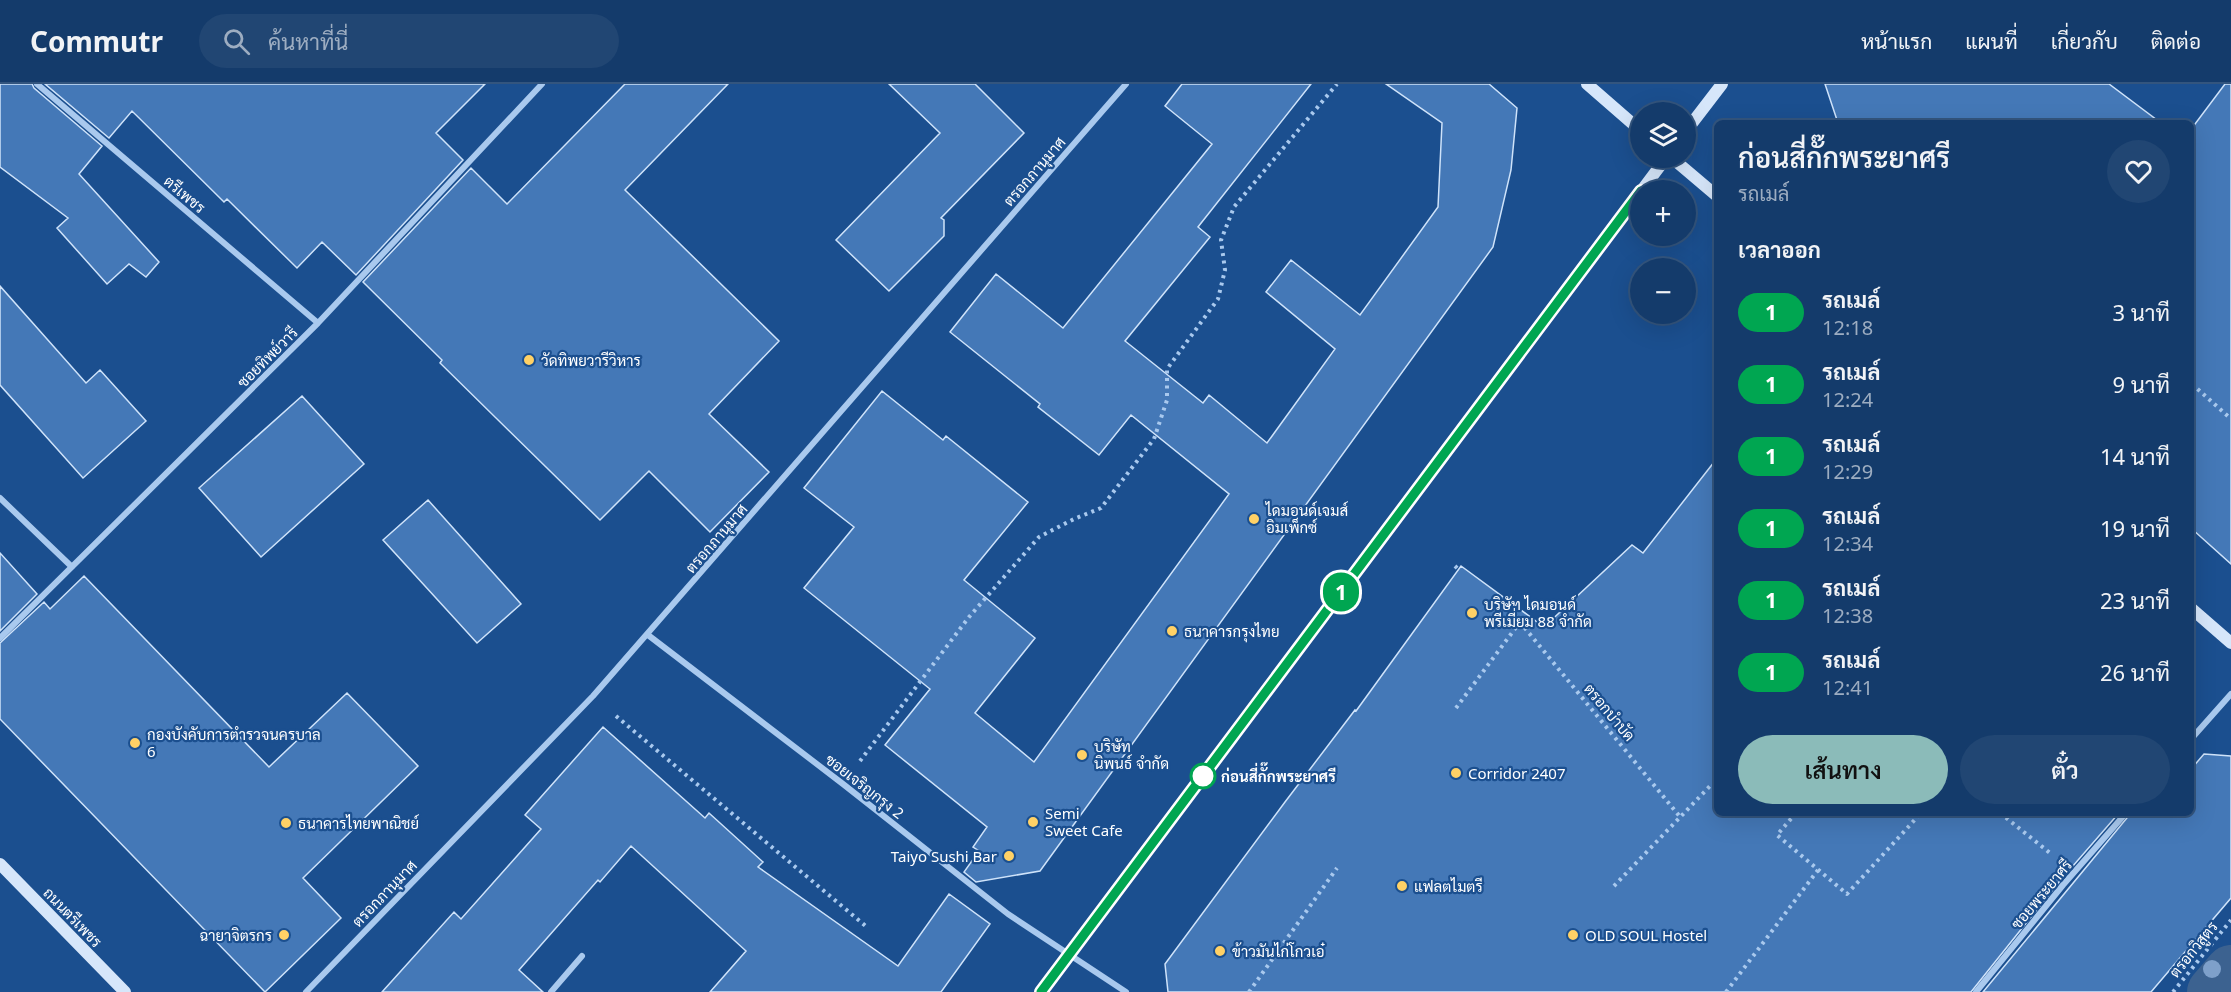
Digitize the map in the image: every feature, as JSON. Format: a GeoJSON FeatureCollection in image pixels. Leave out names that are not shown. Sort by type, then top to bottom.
{"type":"FeatureCollection","features":[{"type":"Feature","properties":{"kind":"main road"},"geometry":{"type":"LineString","coordinates":[[1587,84],[1630,121]]}},
{"type":"Feature","properties":{"kind":"main road"},"geometry":{"type":"LineString","coordinates":[[1696,118],[1722,84]]}},
{"type":"Feature","properties":{"kind":"main road"},"geometry":{"type":"LineString","coordinates":[[1649,180],[1658,168]]}},
{"type":"Feature","properties":{"kind":"main road"},"geometry":{"type":"LineString","coordinates":[[1684,168],[1714,194]]}},
{"type":"Feature","properties":{"kind":"main road"},"geometry":{"type":"LineString","coordinates":[[1041,992],[1630,206]]}},
{"type":"Feature","properties":{"kind":"main road"},"geometry":{"type":"LineString","coordinates":[[2194,611],[2231,644]]}},
{"type":"Feature","properties":{"kind":"main road","name":"ถนนตรีเพชร"},"geometry":{"type":"LineString","coordinates":[[0,864],[125,992]]}},
{"type":"Feature","properties":{"kind":"street","name":"ตรีเพชร"},"geometry":{"type":"LineString","coordinates":[[37,84],[318,323]]}},
{"type":"Feature","properties":{"kind":"street","name":"ซอยทิพย์วารี"},"geometry":{"type":"LineString","coordinates":[[0,638],[318,323],[542,84]]}},
{"type":"Feature","properties":{"kind":"street","name":"ตรอกภานุมาศ"},"geometry":{"type":"LineString","coordinates":[[306,992],[593,696],[1126,84]]}},
{"type":"Feature","properties":{"kind":"street"},"geometry":{"type":"LineString","coordinates":[[0,498],[72,567]]}},
{"type":"Feature","properties":{"kind":"street","name":"ซอยเจริญกรุง 2"},"geometry":{"type":"LineString","coordinates":[[648,635],[1008,914],[1126,992]]}},
{"type":"Feature","properties":{"kind":"street"},"geometry":{"type":"LineString","coordinates":[[2194,736],[2231,694]]}},
{"type":"Feature","properties":{"kind":"street","name":"ซอยพระยาศรี"},"geometry":{"type":"LineString","coordinates":[[1976,992],[2074,872],[2123,816]]}},
{"type":"Feature","properties":{"kind":"street"},"geometry":{"type":"LineString","coordinates":[[551,992],[582,956]]}},
{"type":"Feature","properties":{"kind":"path"},"geometry":{"type":"LineString","coordinates":[[843,784],[969,617],[1039,537],[1101,508],[1154,438],[1167,400],[1167,369],[1218,299],[1225,270],[1221,240],[1234,207],[1337,84]]}},
{"type":"Feature","properties":{"kind":"path"},"geometry":{"type":"LineString","coordinates":[[2194,386],[2231,419]]}},
{"type":"Feature","properties":{"kind":"path","name":"ตรอกบำบัด"},"geometry":{"type":"LineString","coordinates":[[1515,616],[1682,818]]}},
{"type":"Feature","properties":{"kind":"path"},"geometry":{"type":"LineString","coordinates":[[1456,708],[1520,622]]}},
{"type":"Feature","properties":{"kind":"path"},"geometry":{"type":"LineString","coordinates":[[593,696],[868,928]]}},
{"type":"Feature","properties":{"kind":"path"},"geometry":{"type":"LineString","coordinates":[[1614,886],[1712,785]]}},
{"type":"Feature","properties":{"kind":"path"},"geometry":{"type":"LineString","coordinates":[[1793,816],[1777,835],[1847,894],[1919,816]]}},
{"type":"Feature","properties":{"kind":"path"},"geometry":{"type":"LineString","coordinates":[[2004,816],[2074,872]]}},
{"type":"Feature","properties":{"kind":"path"},"geometry":{"type":"LineString","coordinates":[[1256,992],[1250,990],[1337,868]]}},
{"type":"Feature","properties":{"kind":"path"},"geometry":{"type":"LineString","coordinates":[[1726,992],[1818,870]]}},
{"type":"Feature","properties":{"kind":"path","name":"ตรอกวิสูตร"},"geometry":{"type":"LineString","coordinates":[[2173,992],[2231,920]]}},
{"type":"Feature","properties":{"kind":"building"},"geometry":{"type":"Polygon","coordinates":[[[0,84],[32,84],[102,146],[79,174],[159,262],[146,277],[129,264],[107,284],[57,228],[68,218],[0,167],[0,84]]]}},
{"type":"Feature","properties":{"kind":"building"},"geometry":{"type":"Polygon","coordinates":[[[45,84],[485,84],[436,133],[463,160],[356,275],[322,242],[297,268],[227,199],[224,202],[132,111],[109,138],[45,84]]]}},
{"type":"Feature","properties":{"kind":"building"},"geometry":{"type":"Polygon","coordinates":[[[625,84],[728,84],[625,190],[779,341],[709,414],[769,472],[710,532],[649,471],[600,520],[440,363],[442,360],[363,282],[471,168],[507,204],[625,84]]]}},
{"type":"Feature","properties":{"kind":"building"},"geometry":{"type":"Polygon","coordinates":[[[889,84],[975,84],[1024,133],[941,218],[944,220],[944,236],[889,291],[836,240],[940,133],[889,84]]]}},
{"type":"Feature","properties":{"kind":"building"},"geometry":{"type":"Polygon","coordinates":[[[1182,84],[1311,84],[1198,227],[1210,237],[1125,341],[1203,403],[1209,395],[1267,443],[1335,349],[1266,292],[1291,260],[1360,315],[1438,207],[1442,123],[1386,84],[1489,84],[1517,108],[1511,170],[1493,247],[1040,871],[976,882],[964,872],[979,851],[973,847],[987,827],[885,745],[930,689],[804,588],[854,527],[804,488],[882,391],[943,440],[946,436],[1028,502],[964,580],[1035,638],[975,713],[1034,762],[1229,494],[1131,415],[1099,455],[1038,407],[1040,404],[950,332],[996,274],[1063,328],[1212,144],[1165,106],[1182,84]]]}},
{"type":"Feature","properties":{"kind":"building"},"geometry":{"type":"Polygon","coordinates":[[[1825,84],[2109,84],[2157,120],[1837,120],[1825,84]]]}},
{"type":"Feature","properties":{"kind":"building"},"geometry":{"type":"Polygon","coordinates":[[[2225,84],[2231,84],[2231,564],[2194,531],[2194,125],[2225,84]]]}},
{"type":"Feature","properties":{"kind":"building"},"geometry":{"type":"Polygon","coordinates":[[[0,286],[86,383],[100,370],[146,421],[83,478],[0,385],[0,286]]]}},
{"type":"Feature","properties":{"kind":"building"},"geometry":{"type":"Polygon","coordinates":[[[302,396],[364,464],[261,557],[199,488],[302,396]]]}},
{"type":"Feature","properties":{"kind":"building"},"geometry":{"type":"Polygon","coordinates":[[[1714,462],[1714,816],[2116,816],[2059,882],[1971,992],[1168,992],[1165,964],[1285,802],[1356,711],[1461,566],[1544,627],[1632,545],[1643,553],[1714,462]]]}},
{"type":"Feature","properties":{"kind":"building"},"geometry":{"type":"Polygon","coordinates":[[[428,500],[521,604],[477,643],[383,540],[428,500]]]}},
{"type":"Feature","properties":{"kind":"building"},"geometry":{"type":"Polygon","coordinates":[[[0,553],[37,594],[0,631],[0,553]]]}},
{"type":"Feature","properties":{"kind":"building"},"geometry":{"type":"Polygon","coordinates":[[[84,576],[269,767],[347,693],[418,766],[303,878],[341,918],[265,992],[0,719],[0,643],[44,602],[50,609],[84,576]]]}},
{"type":"Feature","properties":{"kind":"building"},"geometry":{"type":"Polygon","coordinates":[[[603,727],[705,818],[709,813],[763,862],[758,867],[898,966],[949,894],[990,924],[941,992],[710,992],[746,951],[631,846],[519,970],[543,992],[382,992],[454,912],[461,919],[541,829],[525,815],[603,727]]]}},
{"type":"Feature","properties":{"kind":"building"},"geometry":{"type":"Polygon","coordinates":[[[2204,754],[2231,756],[2231,898],[2151,992],[1983,992],[2129,816],[2194,816],[2194,766],[2204,754]]]}},
{"type":"Feature","properties":{"kind":"waterway"},"geometry":{"type":"LineString","coordinates":[[2213,992],[2231,971]]}},
{"type":"Feature","properties":{"kind":"bus line","name":"1"},"geometry":{"type":"LineString","coordinates":[[1041,992],[1630,206]]}},
{"type":"Feature","properties":{"kind":"place","name":"วัดทิพยวารีวิหาร"},"geometry":{"type":"Point","coordinates":[529,360]}},
{"type":"Feature","properties":{"kind":"place","name":"ไดมอนด์เจมส์ อิมเพ็กซ์"},"geometry":{"type":"Point","coordinates":[1254,519]}},
{"type":"Feature","properties":{"kind":"place","name":"บริษัท ไดมอนด์ พรีเมี่ยม 88 จำกัด"},"geometry":{"type":"Point","coordinates":[1472,613]}},
{"type":"Feature","properties":{"kind":"place","name":"ธนาคารกรุงไทย"},"geometry":{"type":"Point","coordinates":[1172,631]}},
{"type":"Feature","properties":{"kind":"place","name":"กองบังคับการตำรวจนครบาล 6"},"geometry":{"type":"Point","coordinates":[135,743]}},
{"type":"Feature","properties":{"kind":"place","name":"บริษัท นิพนธ์ จำกัด"},"geometry":{"type":"Point","coordinates":[1082,755]}},
{"type":"Feature","properties":{"kind":"place","name":"Corridor 2407"},"geometry":{"type":"Point","coordinates":[1456,773]}},
{"type":"Feature","properties":{"kind":"place","name":"ก่อนสี่กั๊กพระยาศรี"},"geometry":{"type":"Point","coordinates":[1203,776]}},
{"type":"Feature","properties":{"kind":"place","name":"Semi Sweet Cafe"},"geometry":{"type":"Point","coordinates":[1033,822]}},
{"type":"Feature","properties":{"kind":"place","name":"ธนาคารไทยพาณิชย์"},"geometry":{"type":"Point","coordinates":[286,823]}},
{"type":"Feature","properties":{"kind":"place","name":"Taiyo Sushi Bar"},"geometry":{"type":"Point","coordinates":[1009,856]}},
{"type":"Feature","properties":{"kind":"place","name":"แฟลตไมตรี"},"geometry":{"type":"Point","coordinates":[1402,886]}},
{"type":"Feature","properties":{"kind":"place","name":"ฉายาจิตรกร"},"geometry":{"type":"Point","coordinates":[284,935]}},
{"type":"Feature","properties":{"kind":"place","name":"OLD SOUL Hostel"},"geometry":{"type":"Point","coordinates":[1573,935]}},
{"type":"Feature","properties":{"kind":"place","name":"ข้าวมันไก่โกวเอ๋"},"geometry":{"type":"Point","coordinates":[1220,951]}}]}
